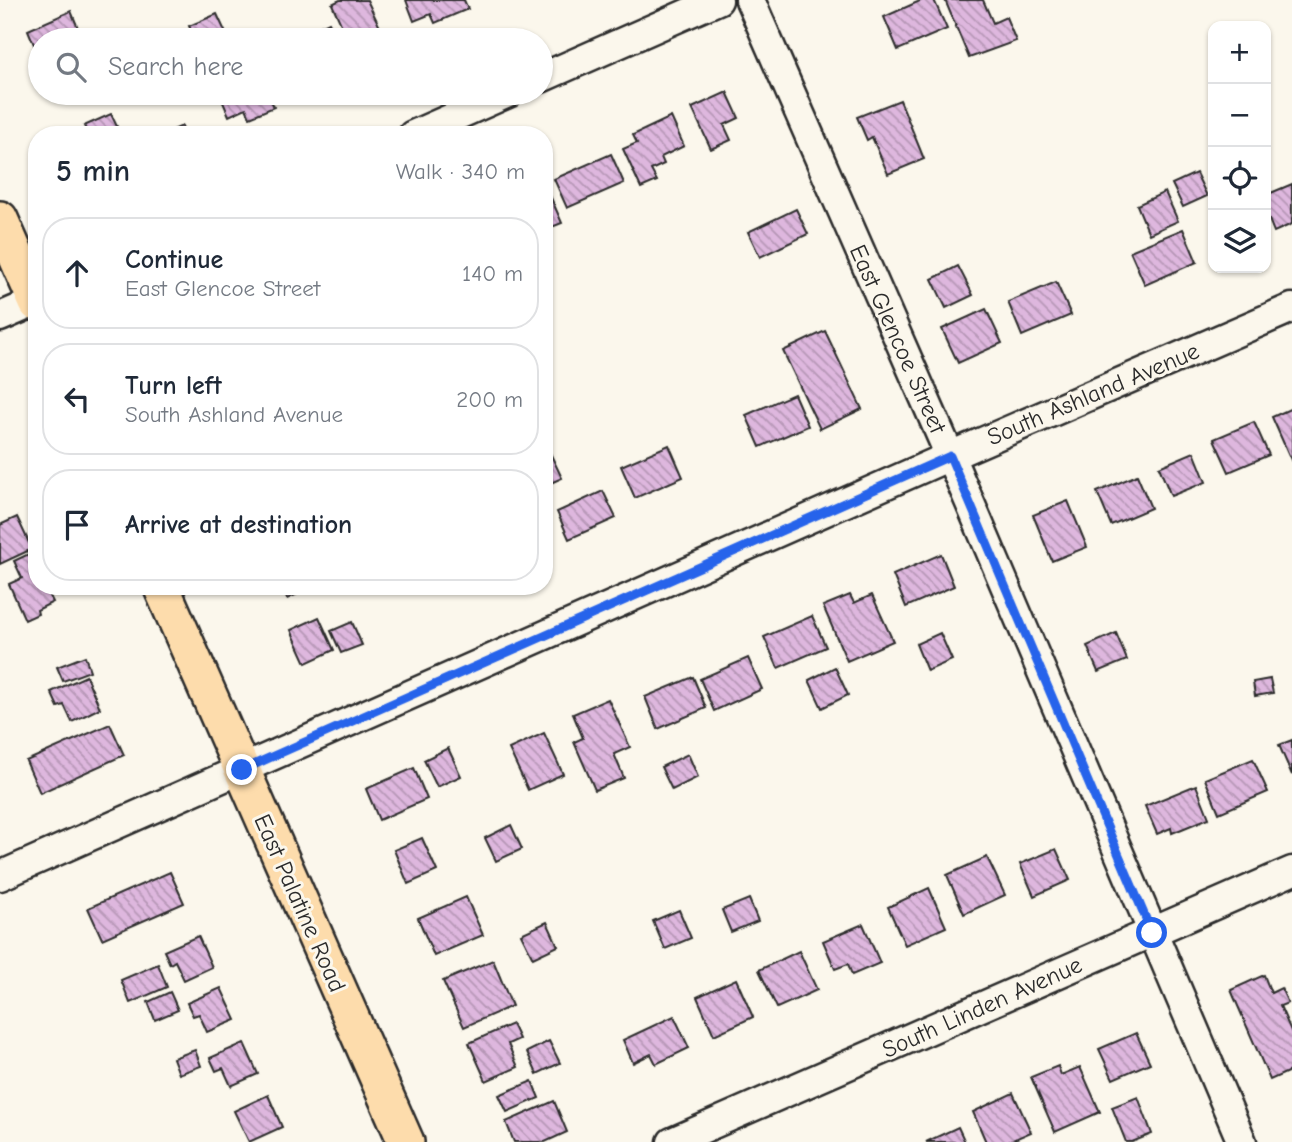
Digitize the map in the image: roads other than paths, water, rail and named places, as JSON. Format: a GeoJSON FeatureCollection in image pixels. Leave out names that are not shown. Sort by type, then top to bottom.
{"type":"FeatureCollection","features":[{"type":"Feature","properties":{"kind":"main road"},"geometry":{"type":"LineString","coordinates":[[0,219],[28,282]]}},
{"type":"Feature","properties":{"kind":"main road","name":"East Palatine Road"},"geometry":{"type":"LineString","coordinates":[[165,595],[405,1142]]}},
{"type":"Feature","properties":{"kind":"street"},"geometry":{"type":"LineString","coordinates":[[553,73],[718,0]]}},
{"type":"Feature","properties":{"kind":"street","name":"East Glencoe Street"},"geometry":{"type":"LineString","coordinates":[[750,0],[950,456],[1242,1142]]}},
{"type":"Feature","properties":{"kind":"street"},"geometry":{"type":"LineString","coordinates":[[433,126],[481,105]]}},
{"type":"Feature","properties":{"kind":"street"},"geometry":{"type":"LineString","coordinates":[[0,317],[28,306]]}},
{"type":"Feature","properties":{"kind":"street","name":"South Ashland Avenue"},"geometry":{"type":"LineString","coordinates":[[0,876],[950,456],[1292,308]]}},
{"type":"Feature","properties":{"kind":"street","name":"South Linden Avenue"},"geometry":{"type":"LineString","coordinates":[[672,1142],[1292,871]]}}]}
